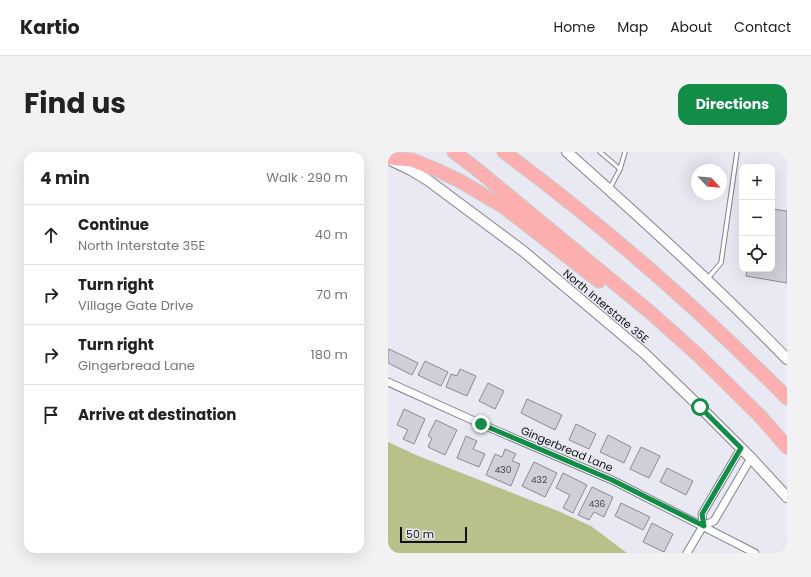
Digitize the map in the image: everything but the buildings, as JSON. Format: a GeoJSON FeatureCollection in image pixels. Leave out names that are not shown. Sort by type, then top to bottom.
{"type":"FeatureCollection","features":[{"type":"Feature","properties":{"kind":"highway"},"geometry":{"type":"LineString","coordinates":[[454,152],[651,313],[733,389],[760,416],[787,447]]}},
{"type":"Feature","properties":{"kind":"highway"},"geometry":{"type":"LineString","coordinates":[[504,152],[596,223],[686,301],[787,398]]}},
{"type":"Feature","properties":{"kind":"highway"},"geometry":{"type":"LineString","coordinates":[[388,159],[412,160],[439,171],[504,207],[625,302],[651,313]]}},
{"type":"Feature","properties":{"kind":"main road"},"geometry":{"type":"LineString","coordinates":[[567,152],[706,280],[787,359]]}},
{"type":"Feature","properties":{"kind":"main road","name":"North Interstate 35E"},"geometry":{"type":"LineString","coordinates":[[388,159],[429,181],[523,251],[644,353],[751,458],[787,497]]}},
{"type":"Feature","properties":{"kind":"street","name":"Gingerbread Lane"},"geometry":{"type":"LineString","coordinates":[[388,382],[481,424],[612,480],[755,553]]}},
{"type":"Feature","properties":{"kind":"street"},"geometry":{"type":"LineString","coordinates":[[704,526],[702,514],[741,448]]}},
{"type":"Feature","properties":{"kind":"street"},"geometry":{"type":"LineString","coordinates":[[687,553],[704,526],[714,521],[751,458]]}},
{"type":"Feature","properties":{"kind":"street"},"geometry":{"type":"LineString","coordinates":[[728,471],[738,481]]}},
{"type":"Feature","properties":{"kind":"lane"},"geometry":{"type":"LineString","coordinates":[[600,152],[620,169]]}},
{"type":"Feature","properties":{"kind":"lane"},"geometry":{"type":"LineString","coordinates":[[609,190],[620,169],[625,152]]}},
{"type":"Feature","properties":{"kind":"lane"},"geometry":{"type":"LineString","coordinates":[[706,280],[721,262],[737,152]]}},
{"type":"Feature","properties":{"kind":"green space"},"geometry":{"type":"Polygon","coordinates":[[[388,442],[416,455],[558,511],[591,526],[627,553],[388,553],[388,442]]]}},
{"type":"Feature","properties":{"kind":"route"},"geometry":{"type":"LineString","coordinates":[[481,424],[612,480],[704,526],[702,514],[741,448],[700,407]]}}]}
